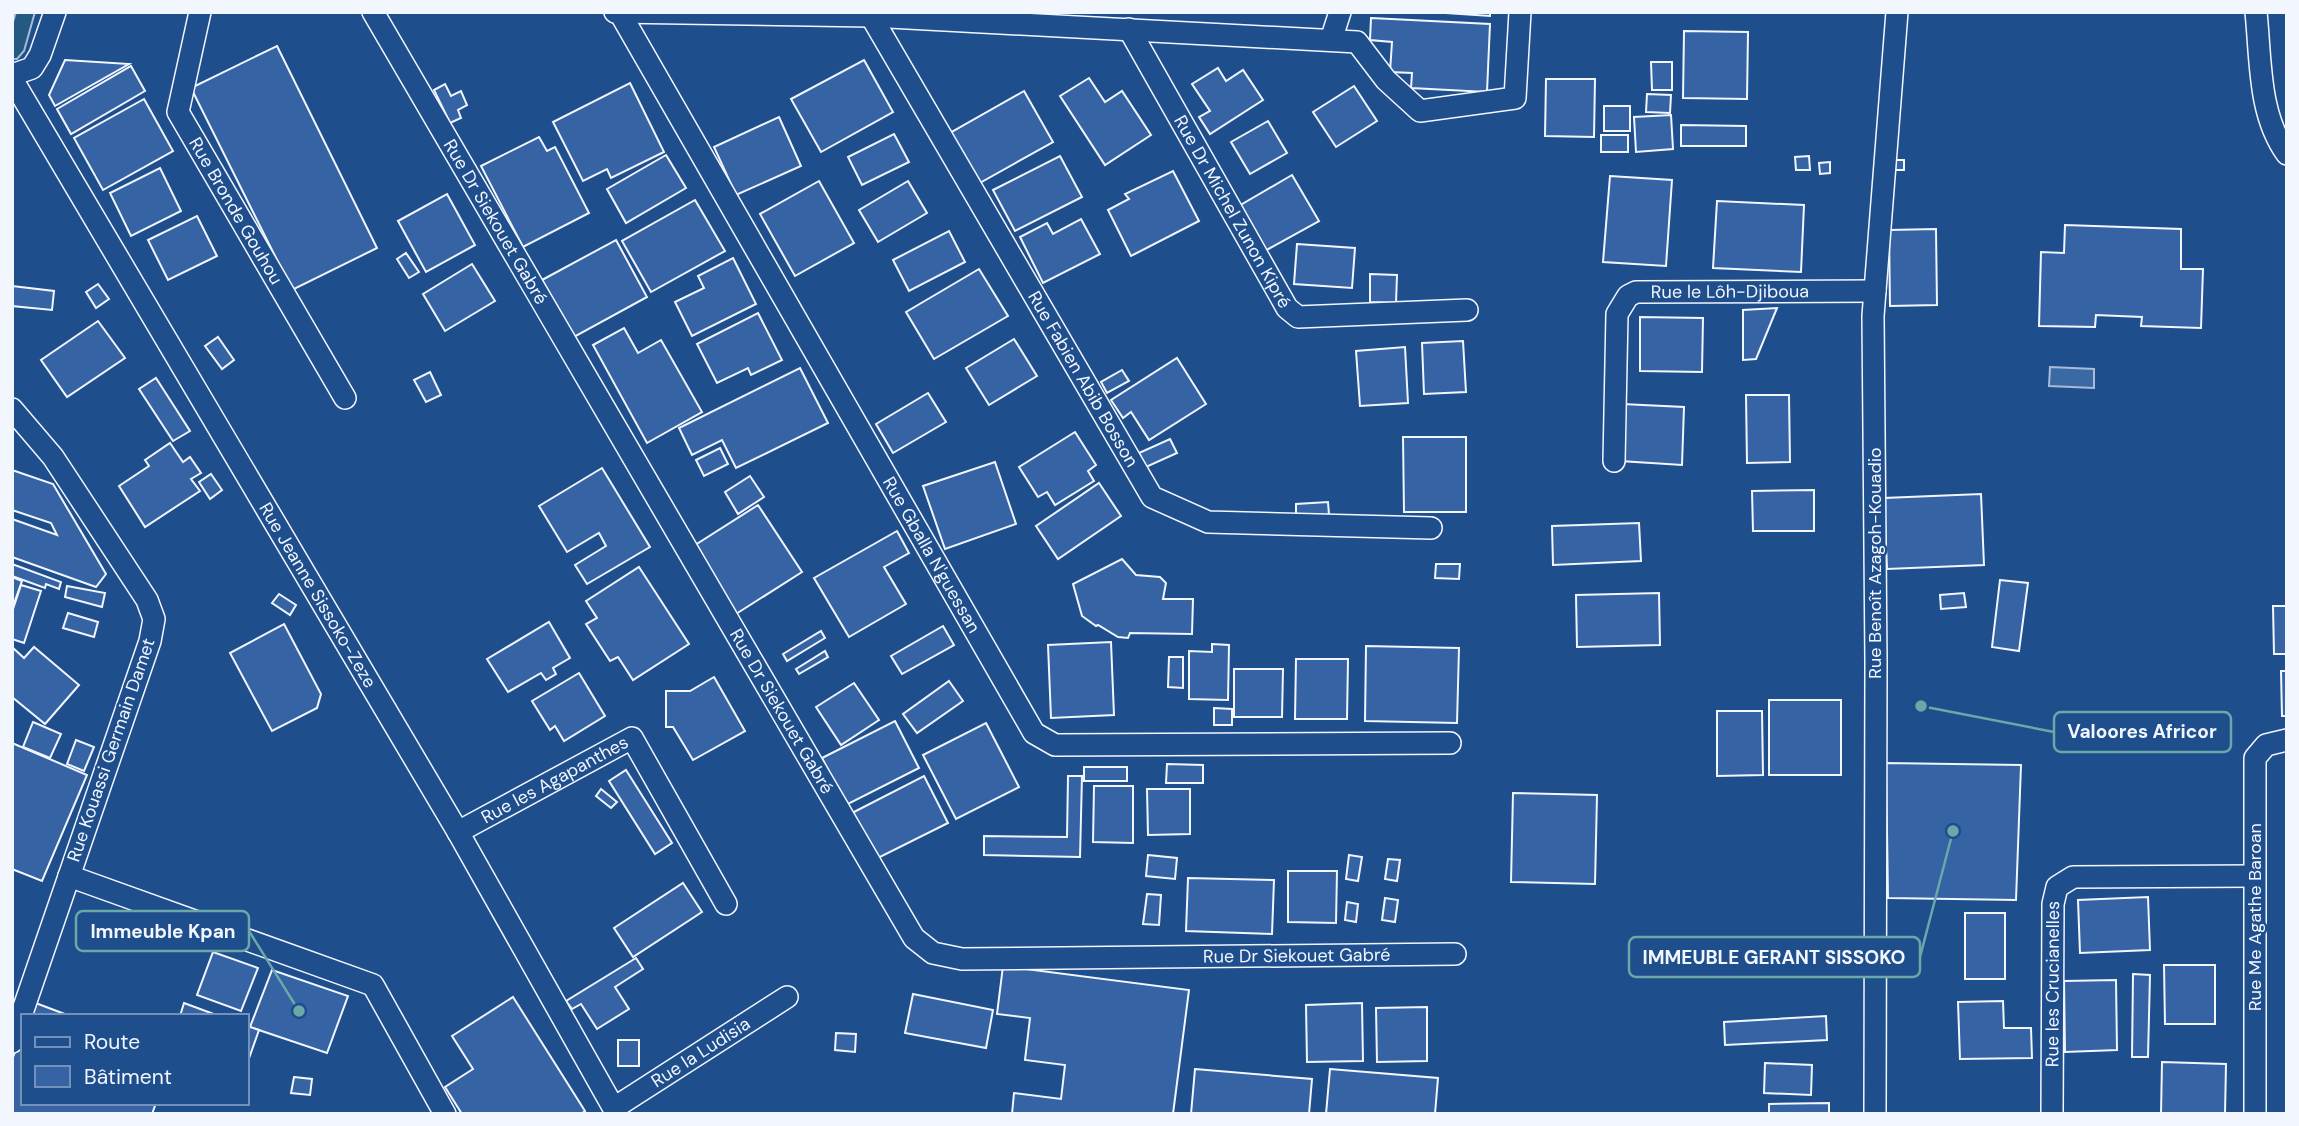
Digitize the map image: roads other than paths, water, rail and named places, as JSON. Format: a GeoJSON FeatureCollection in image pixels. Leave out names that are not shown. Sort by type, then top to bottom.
{"type":"FeatureCollection","features":[{"type":"Feature","properties":{"kind":"street"},"geometry":{"type":"LineString","coordinates":[[12,77],[32,68],[40,55],[55,12]]}},
{"type":"Feature","properties":{"kind":"street","name":"Rue Bronde Gouhou"},"geometry":{"type":"LineString","coordinates":[[200,12],[178,112],[345,398]]}},
{"type":"Feature","properties":{"kind":"street","name":"Rue Dr Siekouet Gabré"},"geometry":{"type":"LineString","coordinates":[[373,12],[914,938],[933,953],[962,959],[1455,954]]}},
{"type":"Feature","properties":{"kind":"street"},"geometry":{"type":"LineString","coordinates":[[617,12],[872,14],[1108,20],[1129,29],[1357,42],[1386,80],[1420,111],[1515,98],[1520,12]]}},
{"type":"Feature","properties":{"kind":"street","name":"Rue Gballa N'guessan"},"geometry":{"type":"LineString","coordinates":[[617,12],[1034,733],[1055,745],[1450,743]]}},
{"type":"Feature","properties":{"kind":"street"},"geometry":{"type":"LineString","coordinates":[[1331,40],[1340,12]]}},
{"type":"Feature","properties":{"kind":"street","name":"Rue Benoît Azagoh-Kouadio"},"geometry":{"type":"LineString","coordinates":[[1875,1114],[1876,663],[1873,316],[1897,12]]}},
{"type":"Feature","properties":{"kind":"street"},"geometry":{"type":"LineString","coordinates":[[2256,12],[2265,104],[2276,137],[2287,155]]}},
{"type":"Feature","properties":{"kind":"street","name":"Rue Fabien Abib Bosson"},"geometry":{"type":"LineString","coordinates":[[872,14],[1152,497],[1208,523],[1431,528]]}},
{"type":"Feature","properties":{"kind":"street","name":"Rue Dr Michel Zunon Kipré"},"geometry":{"type":"LineString","coordinates":[[1129,29],[1287,308],[1298,317],[1467,310]]}},
{"type":"Feature","properties":{"kind":"street","name":"Rue Jeanne Sissoko-Zeze"},"geometry":{"type":"LineString","coordinates":[[12,77],[458,832],[615,1111]]}},
{"type":"Feature","properties":{"kind":"street","name":"Rue le Lôh-Djiboua"},"geometry":{"type":"LineString","coordinates":[[1614,461],[1617,314],[1628,296],[1636,292],[1875,291]]}},
{"type":"Feature","properties":{"kind":"street","name":"Rue Kouassi Germain Damet"},"geometry":{"type":"LineString","coordinates":[[12,409],[53,457],[147,600],[154,619],[150,641],[22,1014]]}},
{"type":"Feature","properties":{"kind":"street","name":"Rue les Agapanthes"},"geometry":{"type":"LineString","coordinates":[[458,832],[632,738],[726,904]]}},
{"type":"Feature","properties":{"kind":"street","name":"Rue Me Agathe Baroan"},"geometry":{"type":"LineString","coordinates":[[2255,1114],[2255,758],[2266,745],[2287,740]]}},
{"type":"Feature","properties":{"kind":"street"},"geometry":{"type":"LineString","coordinates":[[69,876],[373,985],[445,1114]]}},
{"type":"Feature","properties":{"kind":"street","name":"Rue les Crucianelles"},"geometry":{"type":"LineString","coordinates":[[2052,1114],[2053,904],[2057,887],[2073,877],[2254,876]]}},
{"type":"Feature","properties":{"kind":"street","name":"Rue la Ludisia"},"geometry":{"type":"LineString","coordinates":[[615,1111],[787,998]]}},
{"type":"Feature","properties":{"kind":"street","name":"Rue Kouassi Germain Damet"},"geometry":{"type":"LineString","coordinates":[[12,1042],[21,1016]]}},
{"type":"Feature","properties":{"kind":"place","name":"Valoores Africor"},"geometry":{"type":"Point","coordinates":[1921,706]}},
{"type":"Feature","properties":{"kind":"place","name":"IMMEUBLE GERANT SISSOKO"},"geometry":{"type":"Point","coordinates":[1953,831]}},
{"type":"Feature","properties":{"kind":"place","name":"Immeuble Kpan"},"geometry":{"type":"Point","coordinates":[299,1011]}}]}
